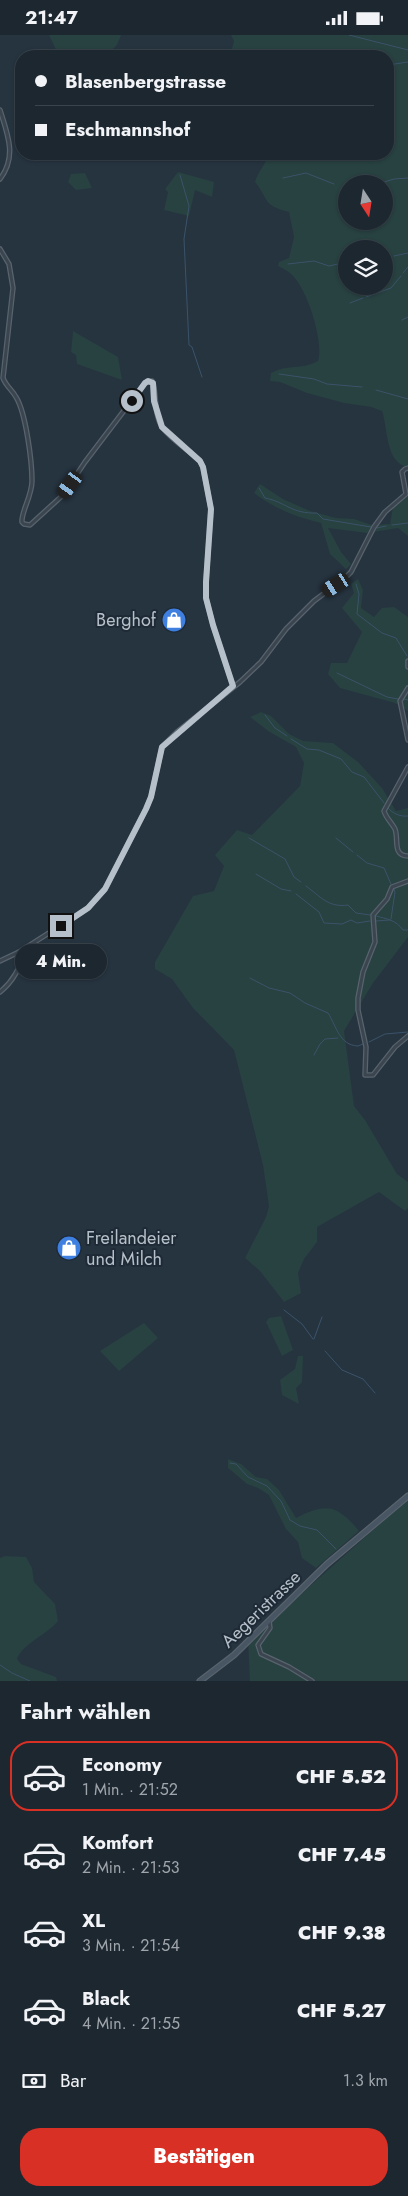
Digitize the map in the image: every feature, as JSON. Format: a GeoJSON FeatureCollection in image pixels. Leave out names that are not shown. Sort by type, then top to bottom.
{"type":"FeatureCollection","features":[{"type":"Feature","properties":{"kind":"main road","name":"Aegeristrasse"},"geometry":{"type":"LineString","coordinates":[[200,1681],[228,1661],[340,1553],[408,1496]]}},
{"type":"Feature","properties":{"kind":"street"},"geometry":{"type":"LineString","coordinates":[[0,110],[10,146],[9,165],[0,179]]}},
{"type":"Feature","properties":{"kind":"street"},"geometry":{"type":"LineString","coordinates":[[0,249],[9,264],[13,287],[3,378],[16,397],[20,408],[31,462],[30,495],[22,522],[27,525],[33,523],[63,495],[113,424],[145,383],[152,381],[155,387],[154,401],[162,427],[200,461],[203,467],[211,509],[206,598],[233,686]]}},
{"type":"Feature","properties":{"kind":"street"},"geometry":{"type":"LineString","coordinates":[[0,961],[19,952],[88,908],[105,889],[151,797],[162,747],[240,682],[261,661],[286,629],[321,595],[351,572],[374,527],[385,512],[406,494],[402,472],[408,468]]}},
{"type":"Feature","properties":{"kind":"street"},"geometry":{"type":"LineString","coordinates":[[408,661],[408,667]]}},
{"type":"Feature","properties":{"kind":"street"},"geometry":{"type":"LineString","coordinates":[[408,688],[400,701],[408,740]]}},
{"type":"Feature","properties":{"kind":"street"},"geometry":{"type":"LineString","coordinates":[[408,767],[384,811],[394,829],[397,850],[402,855],[408,856]]}},
{"type":"Feature","properties":{"kind":"street"},"geometry":{"type":"LineString","coordinates":[[408,881],[392,887],[387,899],[373,915],[375,942],[363,972],[358,998],[358,1010],[366,1047],[365,1075],[373,1075],[394,1047],[408,1036]]}},
{"type":"Feature","properties":{"kind":"street"},"geometry":{"type":"LineString","coordinates":[[0,992],[12,979],[20,966],[21,956],[19,952]]}},
{"type":"Feature","properties":{"kind":"street"},"geometry":{"type":"LineString","coordinates":[[269,1621],[270,1628],[258,1645],[261,1654],[289,1667],[312,1681]]}},
{"type":"Feature","properties":{"kind":"green space"},"geometry":{"type":"Polygon","coordinates":[[[49,35],[121,35],[112,50],[56,50],[49,35]]]}},
{"type":"Feature","properties":{"kind":"green space"},"geometry":{"type":"Polygon","coordinates":[[[231,35],[408,35],[408,467],[395,459],[391,452],[382,411],[371,407],[344,403],[307,393],[280,382],[270,381],[271,373],[277,370],[312,364],[318,361],[319,341],[313,315],[303,291],[291,274],[278,266],[279,262],[289,258],[294,237],[289,212],[270,204],[255,182],[266,160],[394,160],[394,50],[232,50],[234,41],[231,35]]]}},
{"type":"Feature","properties":{"kind":"green space"},"geometry":{"type":"Polygon","coordinates":[[[178,172],[214,182],[212,197],[195,190],[189,216],[164,210],[168,192],[165,189],[178,172]]]}},
{"type":"Feature","properties":{"kind":"green space"},"geometry":{"type":"Polygon","coordinates":[[[85,173],[92,188],[76,190],[68,182],[71,174],[85,173]]]}},
{"type":"Feature","properties":{"kind":"green space"},"geometry":{"type":"Polygon","coordinates":[[[73,331],[118,357],[122,380],[77,364],[76,355],[71,352],[73,331]]]}},
{"type":"Feature","properties":{"kind":"green space"},"geometry":{"type":"Polygon","coordinates":[[[260,484],[283,499],[310,511],[336,518],[354,519],[372,525],[390,524],[393,507],[405,498],[408,492],[408,536],[398,528],[367,533],[328,528],[341,552],[351,564],[346,569],[330,554],[321,523],[286,512],[262,499],[254,493],[260,484]]]}},
{"type":"Feature","properties":{"kind":"green space"},"geometry":{"type":"Polygon","coordinates":[[[358,579],[363,590],[361,608],[374,617],[382,608],[394,607],[408,617],[408,711],[395,703],[340,688],[328,674],[331,663],[347,663],[362,632],[342,608],[354,593],[351,584],[358,579]]]}},
{"type":"Feature","properties":{"kind":"green space"},"geometry":{"type":"Polygon","coordinates":[[[261,712],[271,716],[289,734],[303,741],[333,743],[358,762],[382,788],[396,811],[408,808],[408,937],[373,983],[344,1031],[354,1106],[365,1120],[397,1174],[408,1182],[408,1208],[405,1211],[379,1192],[317,1227],[317,1242],[304,1259],[298,1273],[301,1293],[284,1302],[260,1271],[245,1258],[266,1217],[269,1206],[263,1165],[234,1050],[193,1008],[172,979],[155,969],[155,962],[193,896],[214,891],[224,866],[215,855],[237,830],[252,835],[300,786],[304,763],[296,747],[268,731],[250,717],[261,712]]]}},
{"type":"Feature","properties":{"kind":"green space"},"geometry":{"type":"Polygon","coordinates":[[[281,1316],[293,1350],[282,1356],[266,1322],[269,1318],[281,1316]]]}},
{"type":"Feature","properties":{"kind":"green space"},"geometry":{"type":"Polygon","coordinates":[[[144,1323],[158,1338],[119,1371],[100,1351],[144,1323]]]}},
{"type":"Feature","properties":{"kind":"green space"},"geometry":{"type":"Polygon","coordinates":[[[298,1356],[303,1356],[302,1382],[296,1388],[299,1404],[282,1395],[280,1380],[295,1369],[298,1356]]]}},
{"type":"Feature","properties":{"kind":"green space"},"geometry":{"type":"Polygon","coordinates":[[[228,1459],[241,1464],[256,1477],[267,1479],[279,1490],[296,1518],[316,1510],[331,1509],[345,1516],[359,1531],[316,1568],[302,1558],[298,1542],[286,1529],[269,1495],[247,1484],[228,1468],[228,1459]]]}},
{"type":"Feature","properties":{"kind":"green space"},"geometry":{"type":"Polygon","coordinates":[[[408,1499],[408,1681],[250,1681],[248,1641],[408,1499]]]}},
{"type":"Feature","properties":{"kind":"green space"},"geometry":{"type":"Polygon","coordinates":[[[5,1556],[26,1557],[32,1568],[34,1582],[55,1604],[58,1621],[48,1631],[24,1648],[17,1659],[21,1664],[56,1677],[57,1681],[0,1681],[0,1558],[5,1556]]]}},
{"type":"Feature","properties":{"kind":"waterway"},"geometry":{"type":"LineString","coordinates":[[349,35],[408,50]]}},
{"type":"Feature","properties":{"kind":"waterway"},"geometry":{"type":"LineString","coordinates":[[394,64],[408,62]]}},
{"type":"Feature","properties":{"kind":"waterway"},"geometry":{"type":"LineString","coordinates":[[283,178],[306,173],[334,184]]}},
{"type":"Feature","properties":{"kind":"waterway"},"geometry":{"type":"LineString","coordinates":[[180,175],[189,206],[184,239],[189,345],[192,347],[202,377]]}},
{"type":"Feature","properties":{"kind":"waterway"},"geometry":{"type":"LineString","coordinates":[[393,179],[408,178]]}},
{"type":"Feature","properties":{"kind":"waterway"},"geometry":{"type":"LineString","coordinates":[[394,256],[408,253]]}},
{"type":"Feature","properties":{"kind":"waterway"},"geometry":{"type":"LineString","coordinates":[[288,264],[314,261],[329,266],[338,264]]}},
{"type":"Feature","properties":{"kind":"waterway"},"geometry":{"type":"LineString","coordinates":[[403,273],[408,267]]}},
{"type":"Feature","properties":{"kind":"waterway"},"geometry":{"type":"LineString","coordinates":[[366,297],[391,288],[401,276]]}},
{"type":"Feature","properties":{"kind":"waterway"},"geometry":{"type":"LineString","coordinates":[[350,303],[363,298]]}},
{"type":"Feature","properties":{"kind":"waterway"},"geometry":{"type":"LineString","coordinates":[[402,320],[408,317]]}},
{"type":"Feature","properties":{"kind":"waterway"},"geometry":{"type":"LineString","coordinates":[[279,374],[314,379],[327,384],[362,387]]}},
{"type":"Feature","properties":{"kind":"waterway"},"geometry":{"type":"LineString","coordinates":[[376,390],[408,399]]}},
{"type":"Feature","properties":{"kind":"waterway"},"geometry":{"type":"LineString","coordinates":[[259,488],[265,498],[295,510],[317,513],[323,519],[371,527]]}},
{"type":"Feature","properties":{"kind":"waterway"},"geometry":{"type":"LineString","coordinates":[[392,525],[408,523]]}},
{"type":"Feature","properties":{"kind":"waterway"},"geometry":{"type":"LineString","coordinates":[[377,528],[386,526]]}},
{"type":"Feature","properties":{"kind":"waterway"},"geometry":{"type":"LineString","coordinates":[[356,584],[359,594],[357,614],[382,633],[396,638],[407,656]]}},
{"type":"Feature","properties":{"kind":"waterway"},"geometry":{"type":"LineString","coordinates":[[337,673],[387,697],[398,699]]}},
{"type":"Feature","properties":{"kind":"waterway"},"geometry":{"type":"LineString","coordinates":[[404,699],[408,700]]}},
{"type":"Feature","properties":{"kind":"waterway"},"geometry":{"type":"LineString","coordinates":[[265,715],[275,728],[287,736]]}},
{"type":"Feature","properties":{"kind":"waterway"},"geometry":{"type":"LineString","coordinates":[[291,739],[307,749],[319,750],[341,759],[352,772],[364,777],[384,803]]}},
{"type":"Feature","properties":{"kind":"waterway"},"geometry":{"type":"LineString","coordinates":[[388,808],[397,815],[408,816]]}},
{"type":"Feature","properties":{"kind":"waterway"},"geometry":{"type":"LineString","coordinates":[[249,838],[285,859],[294,877],[301,882]]}},
{"type":"Feature","properties":{"kind":"waterway"},"geometry":{"type":"LineString","coordinates":[[336,838],[353,852]]}},
{"type":"Feature","properties":{"kind":"waterway"},"geometry":{"type":"LineString","coordinates":[[357,855],[367,863],[384,868],[391,884]]}},
{"type":"Feature","properties":{"kind":"waterway"},"geometry":{"type":"LineString","coordinates":[[256,874],[281,889],[291,891]]}},
{"type":"Feature","properties":{"kind":"waterway"},"geometry":{"type":"LineString","coordinates":[[306,886],[330,903],[348,905],[356,913],[370,915]]}},
{"type":"Feature","properties":{"kind":"waterway"},"geometry":{"type":"LineString","coordinates":[[391,919],[394,889]]}},
{"type":"Feature","properties":{"kind":"waterway"},"geometry":{"type":"LineString","coordinates":[[296,894],[319,912],[324,923],[342,924],[351,920],[357,923],[370,921]]}},
{"type":"Feature","properties":{"kind":"waterway"},"geometry":{"type":"LineString","coordinates":[[376,916],[388,919],[403,930],[408,930]]}},
{"type":"Feature","properties":{"kind":"waterway"},"geometry":{"type":"LineString","coordinates":[[376,921],[390,920]]}},
{"type":"Feature","properties":{"kind":"waterway"},"geometry":{"type":"LineString","coordinates":[[250,978],[269,988],[290,993],[305,1003],[328,1013],[343,1039],[352,1045],[358,1046],[363,1044]]}},
{"type":"Feature","properties":{"kind":"waterway"},"geometry":{"type":"LineString","coordinates":[[369,1042],[385,1034],[408,1032]]}},
{"type":"Feature","properties":{"kind":"waterway"},"geometry":{"type":"LineString","coordinates":[[314,1055],[325,1039],[338,1038]]}},
{"type":"Feature","properties":{"kind":"waterway"},"geometry":{"type":"LineString","coordinates":[[284,1310],[302,1324],[313,1339]]}},
{"type":"Feature","properties":{"kind":"waterway"},"geometry":{"type":"LineString","coordinates":[[314,1339],[322,1317]]}},
{"type":"Feature","properties":{"kind":"waterway"},"geometry":{"type":"LineString","coordinates":[[325,1351],[342,1370],[363,1379],[375,1393]]}},
{"type":"Feature","properties":{"kind":"waterway"},"geometry":{"type":"LineString","coordinates":[[230,1463],[236,1464],[248,1477],[267,1486],[281,1501],[290,1520],[300,1526],[317,1530],[336,1549]]}},
{"type":"Feature","properties":{"kind":"waterway"},"geometry":{"type":"LineString","coordinates":[[0,1665],[30,1681]]}},
{"type":"Feature","properties":{"kind":"place","name":"Berghof"},"geometry":{"type":"Point","coordinates":[174,620]}},
{"type":"Feature","properties":{"kind":"place","name":"Freilandeier und Milch"},"geometry":{"type":"Point","coordinates":[69,1248]}},
{"type":"Feature","properties":{"kind":"route"},"geometry":{"type":"LineString","coordinates":[[61,926],[88,908],[105,889],[151,797],[162,747],[177,732],[227,693],[233,686],[206,598],[211,509],[203,467],[193,454],[162,427],[154,401],[155,387],[152,381],[145,383],[132,401]]}}]}
